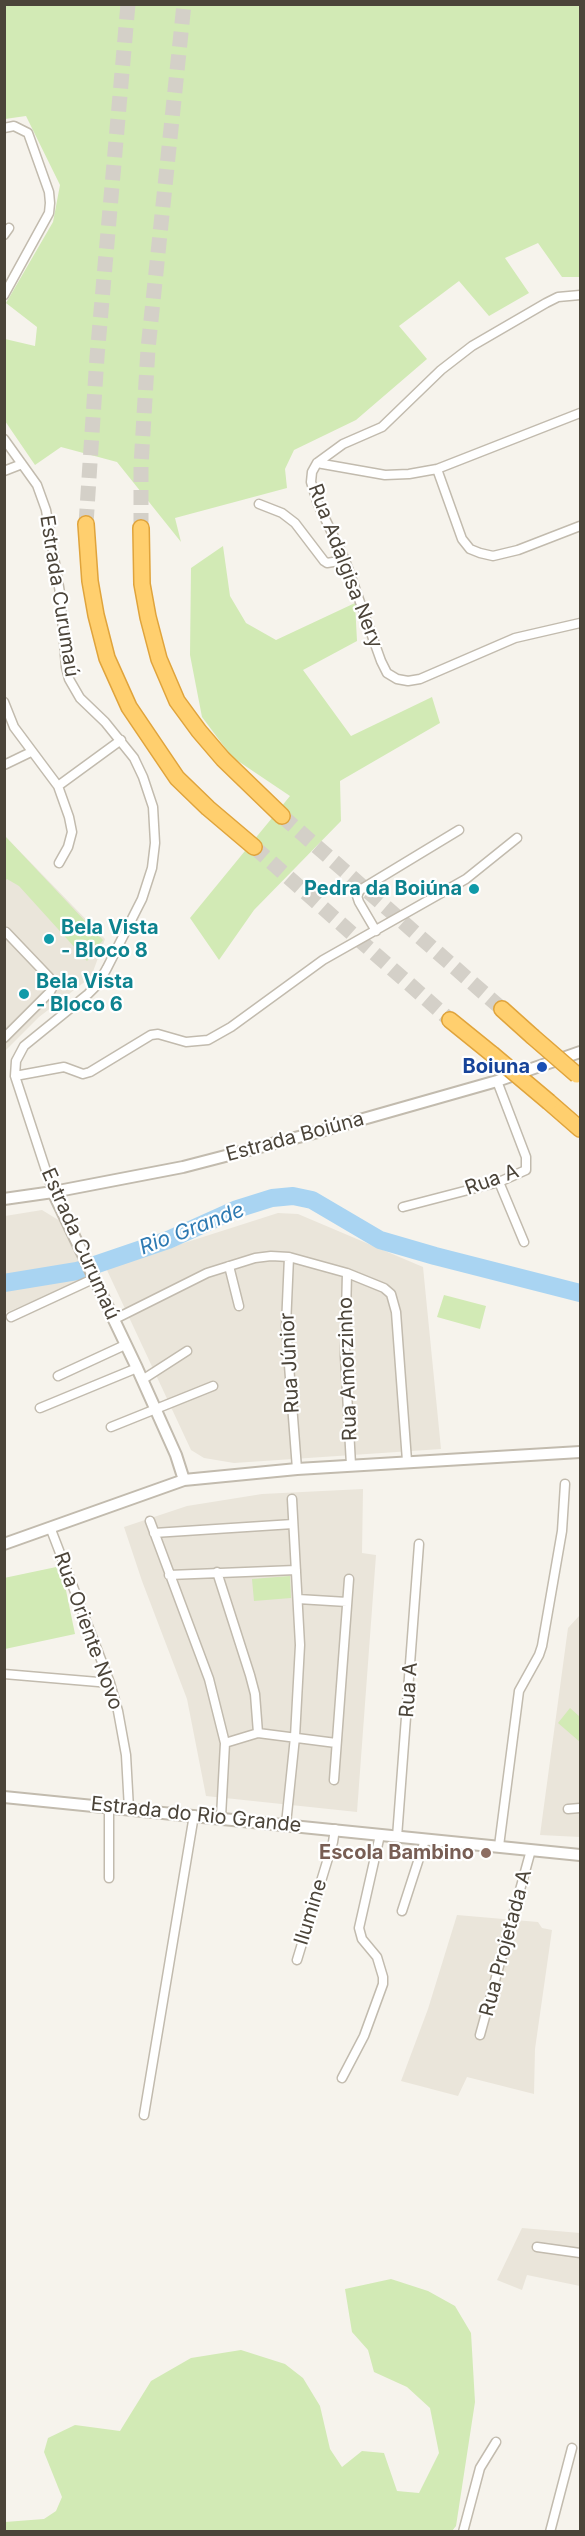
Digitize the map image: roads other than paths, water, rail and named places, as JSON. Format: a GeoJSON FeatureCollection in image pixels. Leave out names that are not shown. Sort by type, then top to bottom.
{"type":"FeatureCollection","features":[{"type":"Feature","properties":{"kind":"highway"},"geometry":{"type":"LineString","coordinates":[[86,524],[90,580],[106,658],[129,707],[177,778],[254,847]]}},
{"type":"Feature","properties":{"kind":"highway"},"geometry":{"type":"LineString","coordinates":[[141,528],[142,584],[148,617],[159,659],[177,701],[199,732],[223,759],[282,816]]}},
{"type":"Feature","properties":{"kind":"highway"},"geometry":{"type":"LineString","coordinates":[[502,1009],[579,1077]]}},
{"type":"Feature","properties":{"kind":"highway"},"geometry":{"type":"LineString","coordinates":[[450,1020],[580,1129]]}},
{"type":"Feature","properties":{"kind":"street"},"geometry":{"type":"LineString","coordinates":[[4,128],[14,126],[28,133],[49,192],[50,203],[49,213],[39,234],[4,295]]}},
{"type":"Feature","properties":{"kind":"street","name":"Rua Adalgisa Nery"},"geometry":{"type":"LineString","coordinates":[[580,295],[558,297],[472,346],[441,370],[382,427],[343,444],[317,463],[312,472],[311,482],[318,504],[345,560],[381,661],[387,673],[397,679],[408,681],[420,679],[515,638],[580,623]]}},
{"type":"Feature","properties":{"kind":"street"},"geometry":{"type":"LineString","coordinates":[[317,463],[385,475],[437,469],[580,413]]}},
{"type":"Feature","properties":{"kind":"street","name":"Estrada Curumaú"},"geometry":{"type":"LineString","coordinates":[[4,439],[37,486],[46,510],[60,593],[69,679],[80,698],[121,740],[143,777],[153,807],[155,843],[152,868],[146,889],[98,984],[24,1046],[16,1061],[15,1076],[53,1192],[142,1380],[176,1455],[184,1480]]}},
{"type":"Feature","properties":{"kind":"street"},"geometry":{"type":"LineString","coordinates":[[4,471],[22,464]]}},
{"type":"Feature","properties":{"kind":"street"},"geometry":{"type":"LineString","coordinates":[[437,469],[462,539],[470,549],[480,553],[493,556],[518,550],[580,526]]}},
{"type":"Feature","properties":{"kind":"street"},"geometry":{"type":"LineString","coordinates":[[259,504],[282,513],[296,524],[327,563],[345,560]]}},
{"type":"Feature","properties":{"kind":"street"},"geometry":{"type":"LineString","coordinates":[[4,702],[14,727],[58,786],[69,816],[72,832],[69,847],[59,863]]}},
{"type":"Feature","properties":{"kind":"street"},"geometry":{"type":"LineString","coordinates":[[58,786],[121,740]]}},
{"type":"Feature","properties":{"kind":"street"},"geometry":{"type":"LineString","coordinates":[[4,765],[31,752]]}},
{"type":"Feature","properties":{"kind":"street"},"geometry":{"type":"LineString","coordinates":[[376,931],[358,902],[357,896],[360,890],[459,830]]}},
{"type":"Feature","properties":{"kind":"street"},"geometry":{"type":"LineString","coordinates":[[15,1076],[64,1067],[83,1074],[90,1072],[151,1035],[158,1034],[186,1042],[208,1040],[231,1027],[323,960],[466,879],[517,838]]}},
{"type":"Feature","properties":{"kind":"street"},"geometry":{"type":"LineString","coordinates":[[4,1038],[50,992],[53,986],[49,977],[6,932]]}},
{"type":"Feature","properties":{"kind":"street","name":"Estrada Boiúna"},"geometry":{"type":"LineString","coordinates":[[4,1199],[183,1167],[314,1133],[497,1081],[580,1052]]}},
{"type":"Feature","properties":{"kind":"street","name":"Rua A"},"geometry":{"type":"LineString","coordinates":[[403,1207],[500,1182],[523,1173],[528,1165],[497,1081]]}},
{"type":"Feature","properties":{"kind":"street"},"geometry":{"type":"LineString","coordinates":[[500,1182],[524,1242]]}},
{"type":"Feature","properties":{"kind":"street"},"geometry":{"type":"LineString","coordinates":[[112,1320],[207,1273],[255,1258],[289,1257],[346,1273],[384,1288],[391,1294],[394,1302],[407,1461]]}},
{"type":"Feature","properties":{"kind":"street","name":"Rua Júnior"},"geometry":{"type":"LineString","coordinates":[[289,1257],[286,1326],[297,1469]]}},
{"type":"Feature","properties":{"kind":"street"},"geometry":{"type":"LineString","coordinates":[[229,1266],[239,1306]]}},
{"type":"Feature","properties":{"kind":"street","name":"Rua Amorzinho"},"geometry":{"type":"LineString","coordinates":[[346,1273],[345,1356],[351,1465]]}},
{"type":"Feature","properties":{"kind":"street"},"geometry":{"type":"LineString","coordinates":[[11,1317],[92,1276]]}},
{"type":"Feature","properties":{"kind":"street"},"geometry":{"type":"LineString","coordinates":[[58,1376],[125,1345]]}},
{"type":"Feature","properties":{"kind":"street"},"geometry":{"type":"LineString","coordinates":[[142,1380],[187,1351]]}},
{"type":"Feature","properties":{"kind":"street"},"geometry":{"type":"LineString","coordinates":[[40,1408],[136,1368]]}},
{"type":"Feature","properties":{"kind":"street"},"geometry":{"type":"LineString","coordinates":[[111,1427],[213,1386]]}},
{"type":"Feature","properties":{"kind":"street"},"geometry":{"type":"LineString","coordinates":[[6,1540],[184,1480],[407,1461],[580,1452]]}},
{"type":"Feature","properties":{"kind":"street"},"geometry":{"type":"LineString","coordinates":[[499,1846],[519,1691],[542,1646],[560,1540],[565,1484]]}},
{"type":"Feature","properties":{"kind":"street"},"geometry":{"type":"LineString","coordinates":[[286,1824],[295,1737],[300,1645],[292,1499]]}},
{"type":"Feature","properties":{"kind":"street"},"geometry":{"type":"LineString","coordinates":[[150,1521],[209,1678],[225,1743],[221,1817]]}},
{"type":"Feature","properties":{"kind":"street"},"geometry":{"type":"LineString","coordinates":[[154,1533],[293,1524]]}},
{"type":"Feature","properties":{"kind":"street","name":"Rua Oriente Novo"},"geometry":{"type":"LineString","coordinates":[[50,1527],[110,1683],[118,1711],[126,1755],[129,1809]]}},
{"type":"Feature","properties":{"kind":"street","name":"Rua A"},"geometry":{"type":"LineString","coordinates":[[397,1837],[419,1544]]}},
{"type":"Feature","properties":{"kind":"street"},"geometry":{"type":"LineString","coordinates":[[169,1575],[296,1570]]}},
{"type":"Feature","properties":{"kind":"street"},"geometry":{"type":"LineString","coordinates":[[217,1572],[255,1694],[258,1733]]}},
{"type":"Feature","properties":{"kind":"street"},"geometry":{"type":"LineString","coordinates":[[334,1780],[349,1579]]}},
{"type":"Feature","properties":{"kind":"street"},"geometry":{"type":"LineString","coordinates":[[298,1599],[347,1602]]}},
{"type":"Feature","properties":{"kind":"street"},"geometry":{"type":"LineString","coordinates":[[4,1674],[110,1683]]}},
{"type":"Feature","properties":{"kind":"street"},"geometry":{"type":"LineString","coordinates":[[225,1743],[258,1733],[336,1743]]}},
{"type":"Feature","properties":{"kind":"street","name":"Estrada do Rio Grande"},"geometry":{"type":"LineString","coordinates":[[4,1797],[221,1817],[566,1854],[580,1853]]}},
{"type":"Feature","properties":{"kind":"street"},"geometry":{"type":"LineString","coordinates":[[109,1807],[109,1878]]}},
{"type":"Feature","properties":{"kind":"street"},"geometry":{"type":"LineString","coordinates":[[568,1809],[580,1808]]}},
{"type":"Feature","properties":{"kind":"street"},"geometry":{"type":"LineString","coordinates":[[144,2115],[194,1815]]}},
{"type":"Feature","properties":{"kind":"street","name":"Ilumine"},"geometry":{"type":"LineString","coordinates":[[297,1960],[333,1842],[334,1829]]}},
{"type":"Feature","properties":{"kind":"street"},"geometry":{"type":"LineString","coordinates":[[342,2078],[364,2036],[383,1984],[376,1957],[362,1939],[359,1928],[380,1835]]}},
{"type":"Feature","properties":{"kind":"street"},"geometry":{"type":"LineString","coordinates":[[402,1911],[424,1840]]}},
{"type":"Feature","properties":{"kind":"street","name":"Rua Projetada A"},"geometry":{"type":"LineString","coordinates":[[480,2035],[531,1850]]}},
{"type":"Feature","properties":{"kind":"street"},"geometry":{"type":"LineString","coordinates":[[537,2247],[580,2253]]}},
{"type":"Feature","properties":{"kind":"street"},"geometry":{"type":"LineString","coordinates":[[463,2532],[480,2468],[496,2442]]}},
{"type":"Feature","properties":{"kind":"street"},"geometry":{"type":"LineString","coordinates":[[550,2532],[572,2448]]}},
{"type":"Feature","properties":{"kind":"waterway","name":"Rio Grande"},"geometry":{"type":"LineString","coordinates":[[4,1283],[77,1271],[168,1240],[237,1209],[272,1198],[293,1196],[312,1200],[380,1240],[580,1293]]}},
{"type":"Feature","properties":{"kind":"tunnel"},"geometry":{"type":"LineString","coordinates":[[86,524],[97,357],[128,4]]}},
{"type":"Feature","properties":{"kind":"tunnel"},"geometry":{"type":"LineString","coordinates":[[141,528],[141,466],[148,349],[184,4]]}},
{"type":"Feature","properties":{"kind":"tunnel"},"geometry":{"type":"LineString","coordinates":[[282,816],[502,1009]]}},
{"type":"Feature","properties":{"kind":"tunnel"},"geometry":{"type":"LineString","coordinates":[[254,847],[450,1020]]}},
{"type":"Feature","properties":{"kind":"place","name":"Pedra da Boiúna"},"geometry":{"type":"Point","coordinates":[474,889]}},
{"type":"Feature","properties":{"kind":"place","name":"Bela Vista - Bloco 8"},"geometry":{"type":"Point","coordinates":[49,939]}},
{"type":"Feature","properties":{"kind":"place","name":"Bela Vista - Bloco 6"},"geometry":{"type":"Point","coordinates":[24,994]}},
{"type":"Feature","properties":{"kind":"place","name":"Boiuna"},"geometry":{"type":"Point","coordinates":[542,1067]}},
{"type":"Feature","properties":{"kind":"place","name":"Escola Bambino"},"geometry":{"type":"Point","coordinates":[486,1853]}}]}
